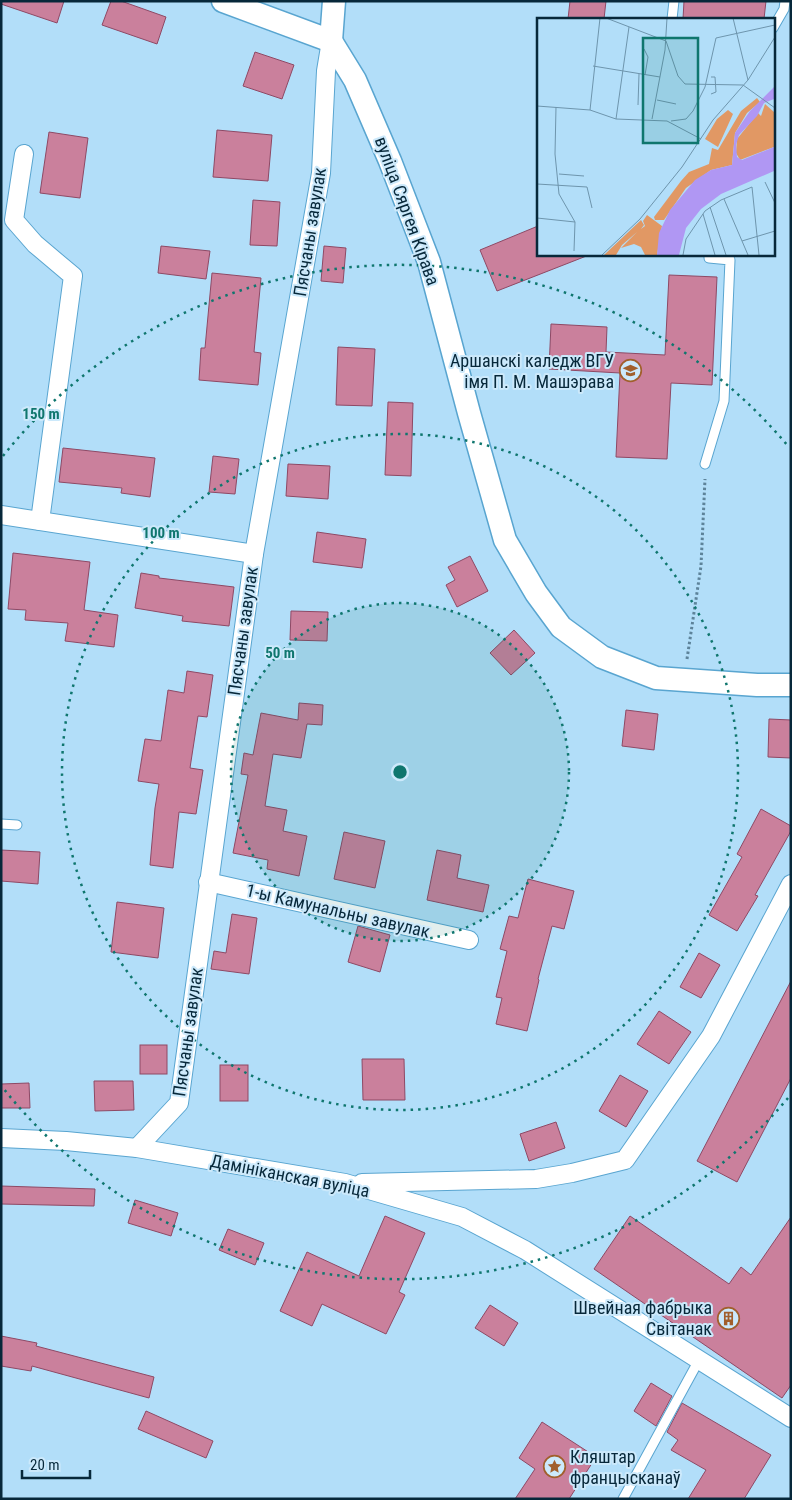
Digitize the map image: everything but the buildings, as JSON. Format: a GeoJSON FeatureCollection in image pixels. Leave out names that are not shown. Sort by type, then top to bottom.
{"type":"FeatureCollection","features":[{"type":"Feature","properties":{"kind":"street"},"geometry":{"type":"LineString","coordinates":[[224,1],[331,41],[334,1]]}},
{"type":"Feature","properties":{"kind":"street","name":"Пясчаны завулак"},"geometry":{"type":"LineString","coordinates":[[137,1148],[179,1104],[254,554],[321,173],[326,71],[331,41]]}},
{"type":"Feature","properties":{"kind":"street","name":"вуліца Сяргея Кірава"},"geometry":{"type":"LineString","coordinates":[[331,41],[359,89],[390,161],[429,262],[468,413],[505,540],[536,593],[561,627],[602,657],[656,678],[791,686]]}},
{"type":"Feature","properties":{"kind":"street"},"geometry":{"type":"LineString","coordinates":[[24,154],[14,220],[35,244],[73,276],[40,522]]}},
{"type":"Feature","properties":{"kind":"street"},"geometry":{"type":"LineString","coordinates":[[1,515],[254,554]]}},
{"type":"Feature","properties":{"kind":"street","name":"1-ы Камунальны завулак"},"geometry":{"type":"LineString","coordinates":[[208,882],[469,940]]}},
{"type":"Feature","properties":{"kind":"street"},"geometry":{"type":"LineString","coordinates":[[345,1183],[536,1179],[572,1173],[625,1160],[711,1036],[791,884]]}},
{"type":"Feature","properties":{"kind":"street","name":"Дамініканская вуліца"},"geometry":{"type":"LineString","coordinates":[[1,1138],[66,1141],[137,1148],[345,1183],[462,1217],[524,1250],[791,1418]]}},
{"type":"Feature","properties":{"kind":"lane"},"geometry":{"type":"LineString","coordinates":[[672,18],[674,1]]}},
{"type":"Feature","properties":{"kind":"lane"},"geometry":{"type":"LineString","coordinates":[[774,26],[784,9],[785,1]]}},
{"type":"Feature","properties":{"kind":"lane"},"geometry":{"type":"LineString","coordinates":[[705,464],[724,401],[730,260],[709,258],[709,255]]}},
{"type":"Feature","properties":{"kind":"lane"},"geometry":{"type":"LineString","coordinates":[[1,824],[16,825]]}},
{"type":"Feature","properties":{"kind":"lane"},"geometry":{"type":"LineString","coordinates":[[623,1499],[698,1360]]}},
{"type":"Feature","properties":{"kind":"path"},"geometry":{"type":"LineString","coordinates":[[686,662],[701,566],[705,464]]}},
{"type":"Feature","properties":{"kind":"place","name":"Аршанскі каледж ВГУ імя П. М. Машэрава"},"geometry":{"type":"Point","coordinates":[630,371]}},
{"type":"Feature","properties":{"kind":"place","name":"Швейная фабрыка Світанак"},"geometry":{"type":"Point","coordinates":[728,1318]}},
{"type":"Feature","properties":{"kind":"place","name":"Кляштар францысканаў"},"geometry":{"type":"Point","coordinates":[554,1467]}}]}
